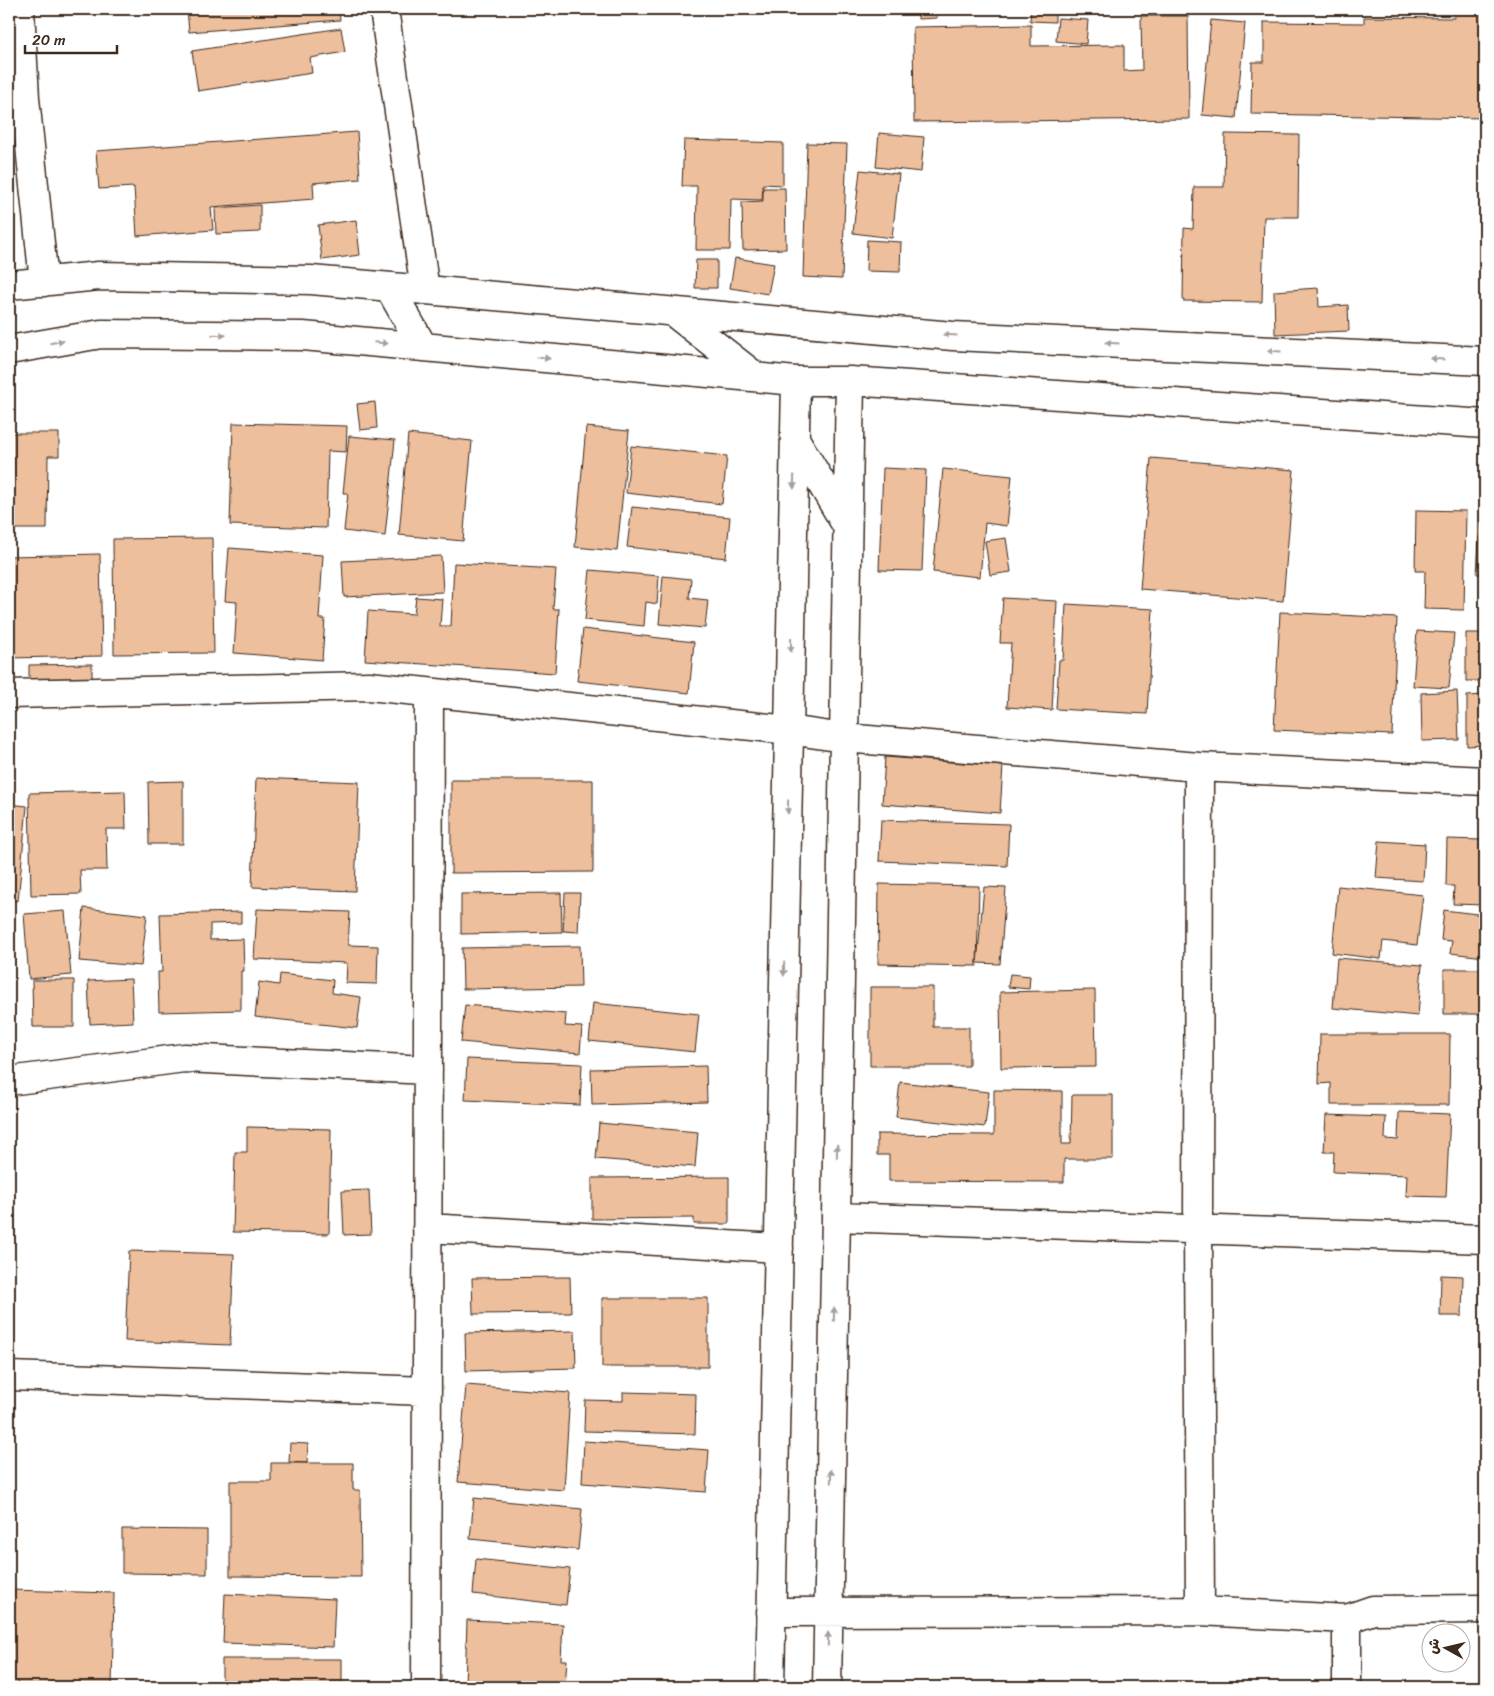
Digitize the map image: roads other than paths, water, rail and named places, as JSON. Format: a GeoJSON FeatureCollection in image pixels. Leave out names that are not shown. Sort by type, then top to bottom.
{"type":"FeatureCollection","features":[{"type":"Feature","properties":{"kind":"street"},"geometry":{"type":"LineString","coordinates":[[20,9],[25,98],[44,282]]}},
{"type":"Feature","properties":{"kind":"street"},"geometry":{"type":"LineString","coordinates":[[384,9],[425,290]]}},
{"type":"Feature","properties":{"kind":"street"},"geometry":{"type":"LineString","coordinates":[[9,285],[99,276],[312,280],[953,336],[1485,361]]}},
{"type":"Feature","properties":{"kind":"street"},"geometry":{"type":"LineString","coordinates":[[389,287],[423,347]]}},
{"type":"Feature","properties":{"kind":"street"},"geometry":{"type":"LineString","coordinates":[[673,312],[756,377]]}},
{"type":"Feature","properties":{"kind":"street"},"geometry":{"type":"LineString","coordinates":[[9,350],[101,334],[303,336],[796,381],[850,381],[1485,424]]}},
{"type":"Feature","properties":{"kind":"street"},"geometry":{"type":"LineString","coordinates":[[770,1687],[796,381]]}},
{"type":"Feature","properties":{"kind":"street"},"geometry":{"type":"LineString","coordinates":[[827,1687],[850,381]]}},
{"type":"Feature","properties":{"kind":"street"},"geometry":{"type":"LineString","coordinates":[[795,439],[847,526]]}},
{"type":"Feature","properties":{"kind":"street"},"geometry":{"type":"LineString","coordinates":[[9,694],[370,686],[789,730],[844,738],[1199,767],[1485,781]]}},
{"type":"Feature","properties":{"kind":"street"},"geometry":{"type":"LineString","coordinates":[[426,1687],[429,692]]}},
{"type":"Feature","properties":{"kind":"street"},"geometry":{"type":"LineString","coordinates":[[1199,767],[1198,1229],[1200,1610]]}},
{"type":"Feature","properties":{"kind":"street"},"geometry":{"type":"LineString","coordinates":[[9,1081],[184,1058],[428,1070]]}},
{"type":"Feature","properties":{"kind":"street"},"geometry":{"type":"LineString","coordinates":[[836,1217],[1485,1240]]}},
{"type":"Feature","properties":{"kind":"street"},"geometry":{"type":"LineString","coordinates":[[428,1228],[779,1248]]}},
{"type":"Feature","properties":{"kind":"street"},"geometry":{"type":"LineString","coordinates":[[9,1376],[427,1391]]}},
{"type":"Feature","properties":{"kind":"street"},"geometry":{"type":"LineString","coordinates":[[772,1612],[1200,1610],[1347,1619],[1373,1610],[1485,1609]]}},
{"type":"Feature","properties":{"kind":"street"},"geometry":{"type":"LineString","coordinates":[[1347,1619],[1347,1687]]}}]}
